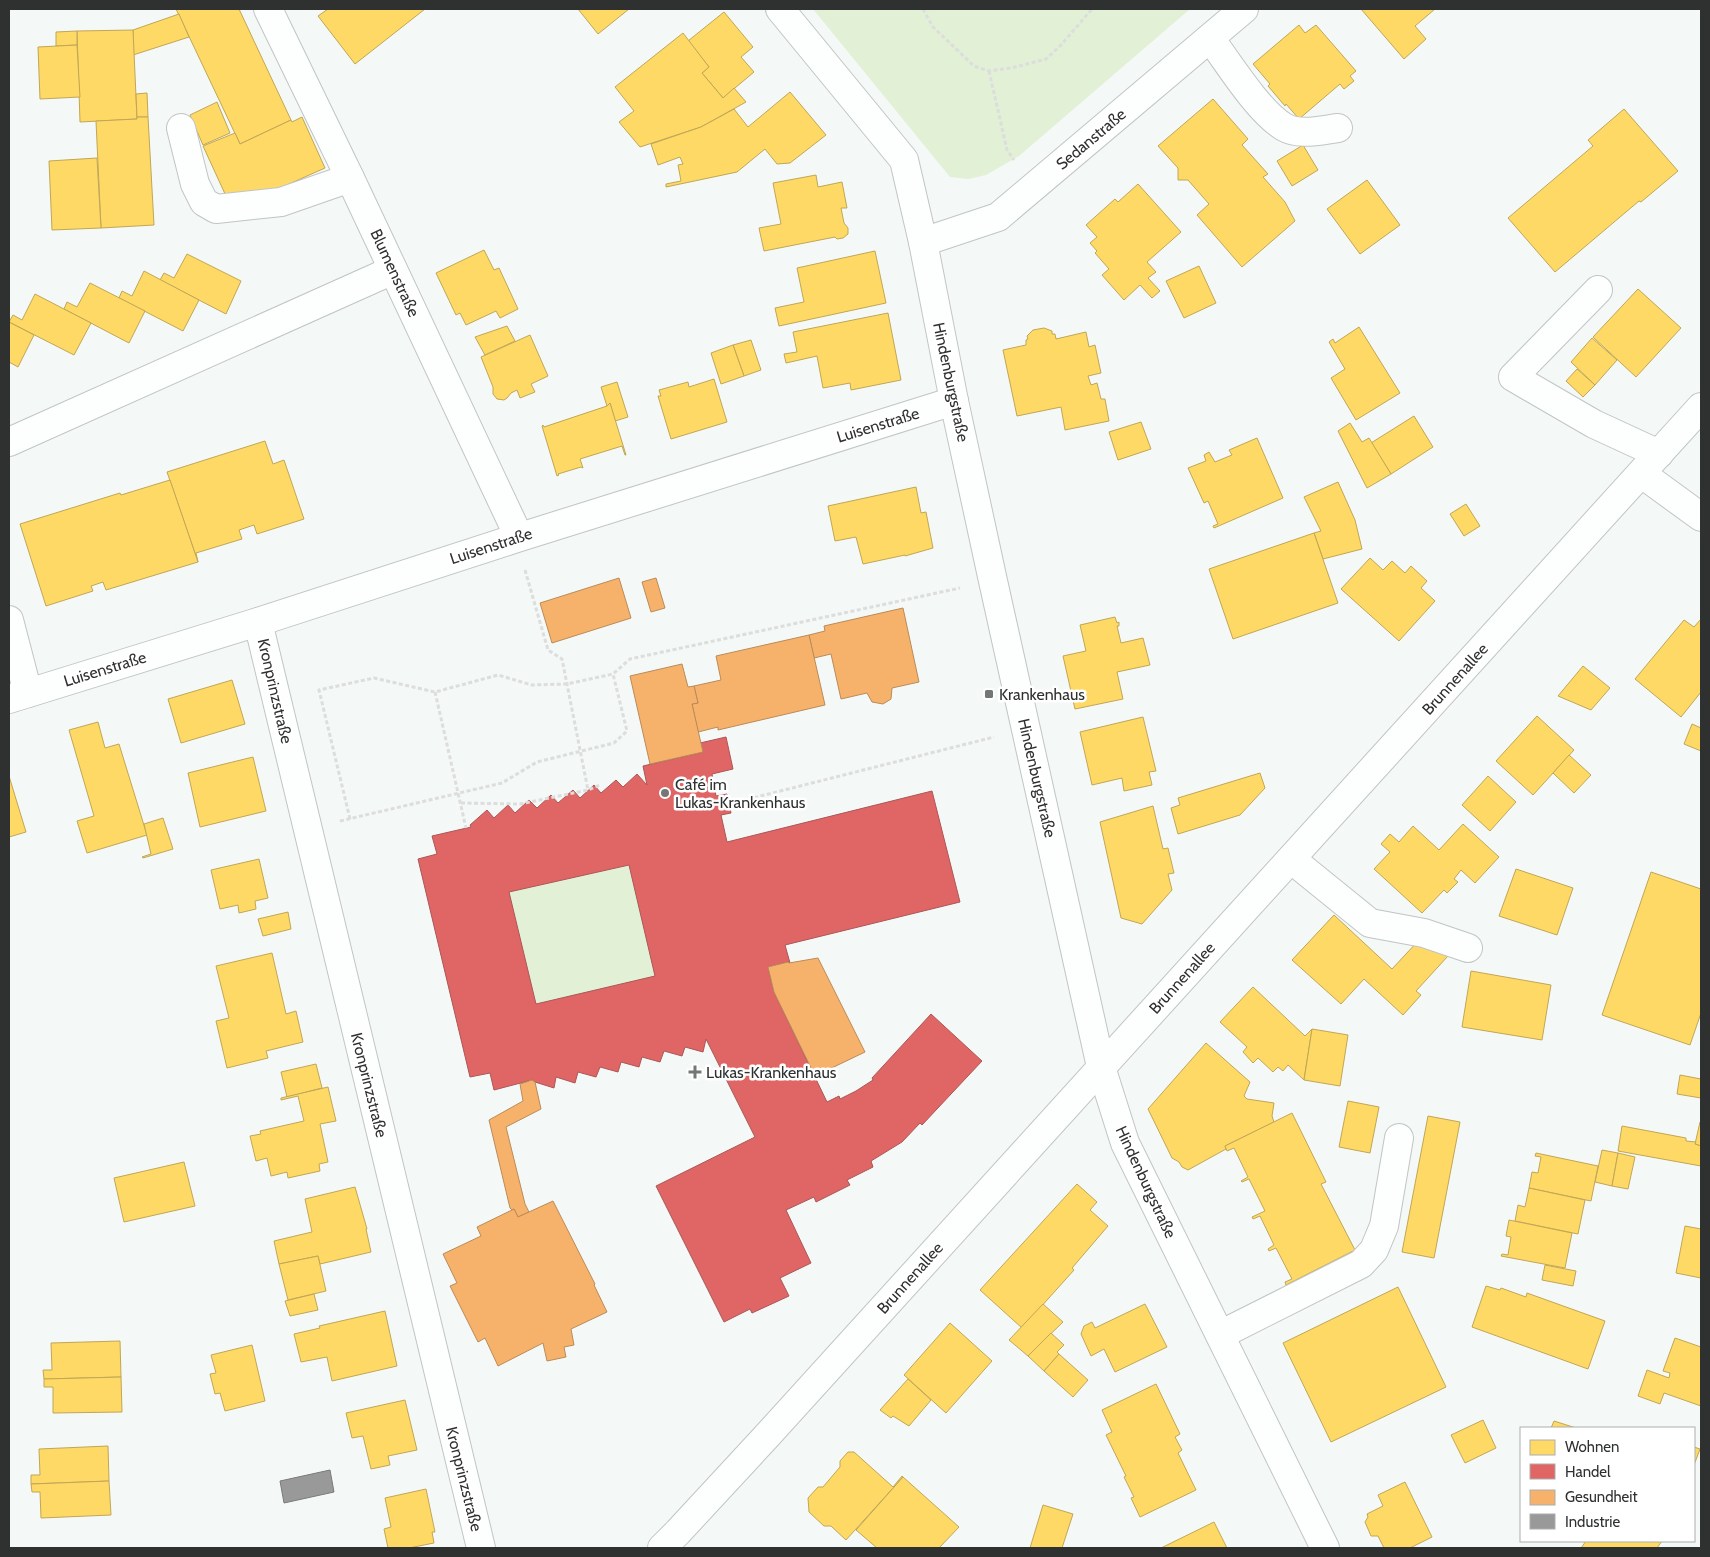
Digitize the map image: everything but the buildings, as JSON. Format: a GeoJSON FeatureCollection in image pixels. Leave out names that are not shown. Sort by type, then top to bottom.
{"type":"FeatureCollection","features":[{"type":"Feature","properties":{"kind":"street","name":"Blumenstraße"},"geometry":{"type":"LineString","coordinates":[[268,9],[350,178],[518,538]]}},
{"type":"Feature","properties":{"kind":"street","name":"Hindenburgstraße"},"geometry":{"type":"LineString","coordinates":[[780,9],[904,160],[923,242],[954,401],[993,581],[1101,1067],[1125,1143],[1325,1548]]}},
{"type":"Feature","properties":{"kind":"street","name":"Sedanstraße"},"geometry":{"type":"LineString","coordinates":[[923,242],[998,217],[1244,9]]}},
{"type":"Feature","properties":{"kind":"street"},"geometry":{"type":"LineString","coordinates":[[1210,38],[1259,105],[1285,128],[1308,132],[1338,128]]}},
{"type":"Feature","properties":{"kind":"street"},"geometry":{"type":"LineString","coordinates":[[181,128],[195,184],[204,202],[216,209],[281,202],[350,178]]}},
{"type":"Feature","properties":{"kind":"street"},"geometry":{"type":"LineString","coordinates":[[9,442],[393,270]]}},
{"type":"Feature","properties":{"kind":"street"},"geometry":{"type":"LineString","coordinates":[[1598,290],[1513,377],[1594,424],[1650,464],[1701,517]]}},
{"type":"Feature","properties":{"kind":"street","name":"Luisenstraße"},"geometry":{"type":"LineString","coordinates":[[9,620],[18,696],[258,622],[954,401]]}},
{"type":"Feature","properties":{"kind":"street","name":"Brunnenallee"},"geometry":{"type":"LineString","coordinates":[[677,1543],[1101,1067],[1701,407]]}},
{"type":"Feature","properties":{"kind":"street","name":"Kronprinzstraße"},"geometry":{"type":"LineString","coordinates":[[258,622],[481,1548]]}},
{"type":"Feature","properties":{"kind":"street"},"geometry":{"type":"LineString","coordinates":[[1291,858],[1370,924],[1424,933],[1468,948]]}},
{"type":"Feature","properties":{"kind":"street"},"geometry":{"type":"LineString","coordinates":[[1220,1335],[1361,1264],[1374,1250],[1384,1226],[1399,1138]]}},
{"type":"Feature","properties":{"kind":"path"},"geometry":{"type":"LineString","coordinates":[[923,9],[933,28],[974,66],[989,70],[1011,68],[1046,59],[1061,45],[1092,9]]}},
{"type":"Feature","properties":{"kind":"path"},"geometry":{"type":"LineString","coordinates":[[989,70],[1007,150],[1034,187]]}},
{"type":"Feature","properties":{"kind":"path"},"geometry":{"type":"LineString","coordinates":[[518,538],[548,650],[562,659],[588,790]]}},
{"type":"Feature","properties":{"kind":"path"},"geometry":{"type":"LineString","coordinates":[[350,819],[319,690],[374,678],[435,692],[498,675],[532,684],[567,684],[613,674],[630,659],[993,581]]}},
{"type":"Feature","properties":{"kind":"path"},"geometry":{"type":"LineString","coordinates":[[308,829],[502,783],[537,762],[614,743],[627,731],[613,674]]}},
{"type":"Feature","properties":{"kind":"path"},"geometry":{"type":"LineString","coordinates":[[435,692],[466,828]]}},
{"type":"Feature","properties":{"kind":"path"},"geometry":{"type":"LineString","coordinates":[[729,804],[1026,729]]}},
{"type":"Feature","properties":{"kind":"path"},"geometry":{"type":"LineString","coordinates":[[461,803],[520,804],[588,790],[600,785]]}},
{"type":"Feature","properties":{"kind":"green space"},"geometry":{"type":"Polygon","coordinates":[[[813,9],[1190,9],[1019,156],[986,175],[968,179],[950,177],[813,9]]]}},
{"type":"Feature","properties":{"kind":"green space"},"geometry":{"type":"Polygon","coordinates":[[[629,865],[655,976],[536,1004],[509,892],[629,865]]]}},
{"type":"Feature","properties":{"kind":"place","name":"Krankenhaus"},"geometry":{"type":"Point","coordinates":[989,694]}},
{"type":"Feature","properties":{"kind":"place","name":"Café im Lukas-Krankenhaus"},"geometry":{"type":"Point","coordinates":[665,793]}},
{"type":"Feature","properties":{"kind":"place","name":"Lukas-Krankenhaus"},"geometry":{"type":"Point","coordinates":[695,1072]}}]}
